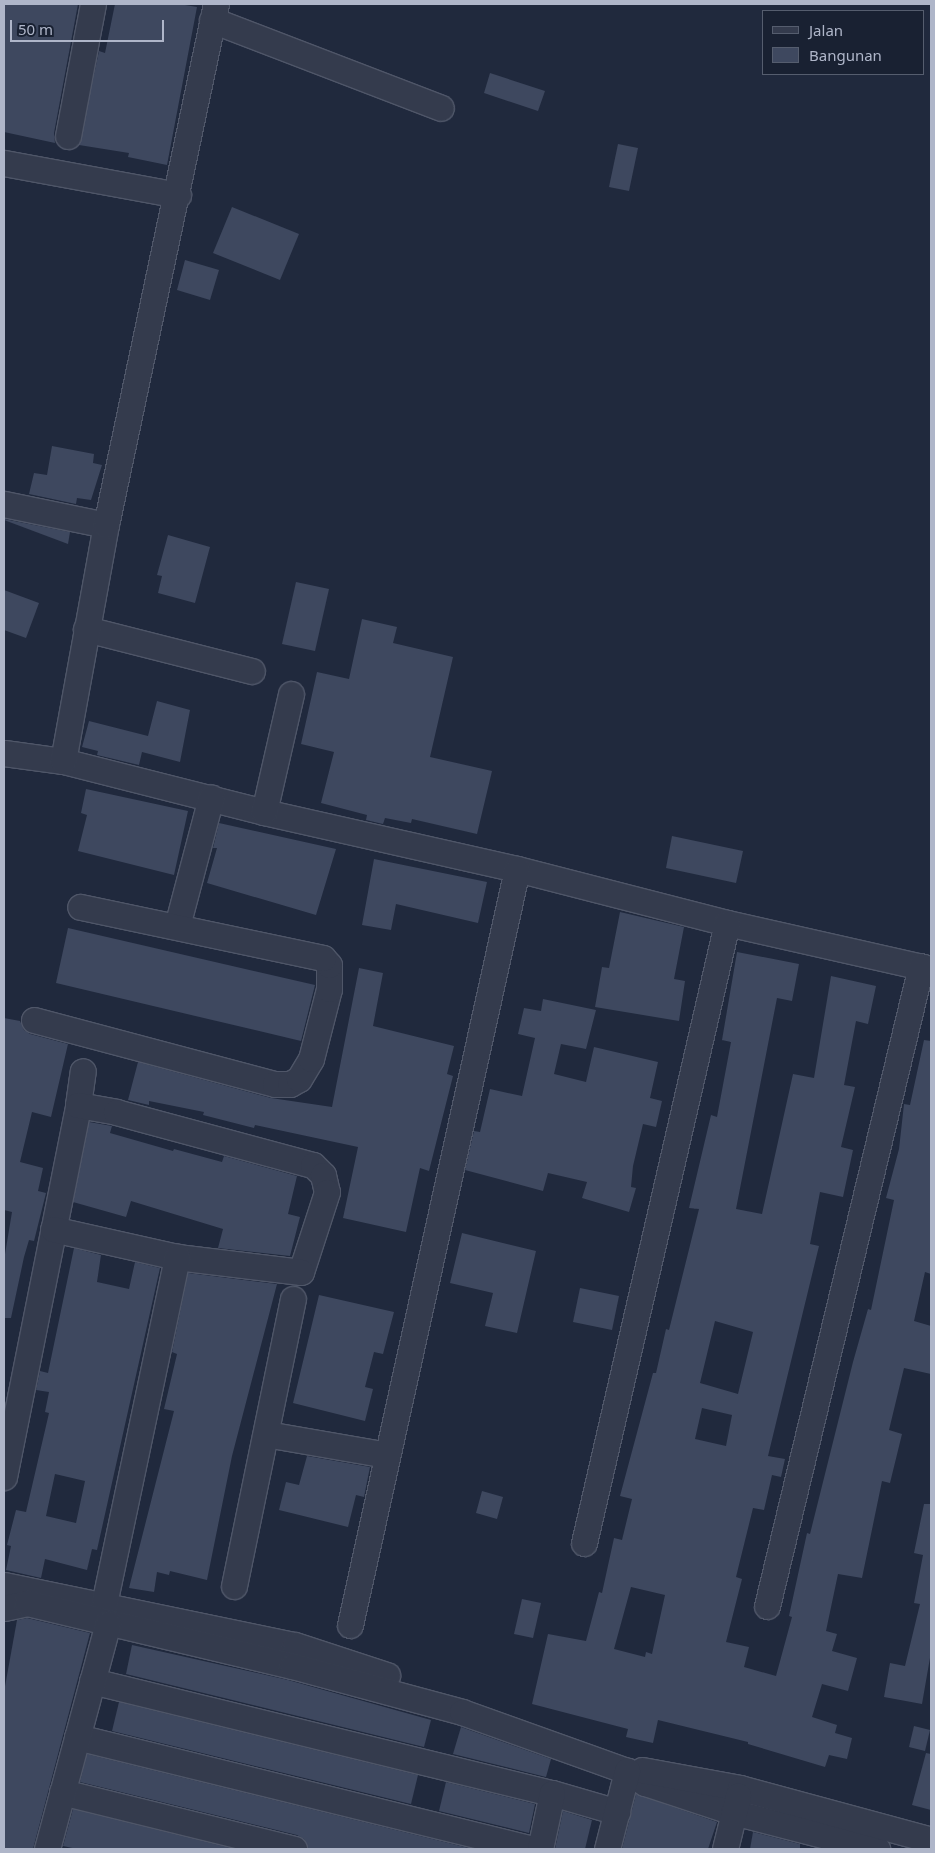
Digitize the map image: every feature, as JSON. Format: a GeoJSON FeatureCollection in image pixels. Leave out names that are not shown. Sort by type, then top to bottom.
{"type":"FeatureCollection","features":[{"type":"Feature","properties":{"kind":"street"},"geometry":{"type":"LineString","coordinates":[[68,136],[93,4]]}},
{"type":"Feature","properties":{"kind":"street"},"geometry":{"type":"LineString","coordinates":[[63,760],[106,525],[178,195],[214,12],[441,108]]}},
{"type":"Feature","properties":{"kind":"street"},"geometry":{"type":"LineString","coordinates":[[4,163],[178,195]]}},
{"type":"Feature","properties":{"kind":"street"},"geometry":{"type":"LineString","coordinates":[[4,504],[106,525]]}},
{"type":"Feature","properties":{"kind":"street"},"geometry":{"type":"LineString","coordinates":[[86,629],[252,671]]}},
{"type":"Feature","properties":{"kind":"street"},"geometry":{"type":"LineString","coordinates":[[264,812],[291,694]]}},
{"type":"Feature","properties":{"kind":"street"},"geometry":{"type":"LineString","coordinates":[[4,753],[63,760],[264,812],[517,869],[727,923],[926,967],[767,1606]]}},
{"type":"Feature","properties":{"kind":"street"},"geometry":{"type":"LineString","coordinates":[[177,926],[211,797]]}},
{"type":"Feature","properties":{"kind":"street"},"geometry":{"type":"LineString","coordinates":[[350,1625],[459,1142],[517,869]]}},
{"type":"Feature","properties":{"kind":"street"},"geometry":{"type":"LineString","coordinates":[[34,1020],[275,1084],[290,1084],[299,1079],[318,1038],[329,989],[329,965],[323,958],[80,907]]}},
{"type":"Feature","properties":{"kind":"street"},"geometry":{"type":"LineString","coordinates":[[584,1543],[727,923]]}},
{"type":"Feature","properties":{"kind":"street"},"geometry":{"type":"LineString","coordinates":[[4,1477],[78,1105],[83,1071]]}},
{"type":"Feature","properties":{"kind":"street"},"geometry":{"type":"LineString","coordinates":[[53,1229],[177,1257],[301,1272],[327,1192],[323,1175],[312,1165],[258,1148],[78,1105]]}},
{"type":"Feature","properties":{"kind":"street"},"geometry":{"type":"LineString","coordinates":[[48,1849],[92,1681],[177,1257]]}},
{"type":"Feature","properties":{"kind":"street"},"geometry":{"type":"LineString","coordinates":[[234,1586],[293,1299]]}},
{"type":"Feature","properties":{"kind":"street"},"geometry":{"type":"LineString","coordinates":[[266,1434],[387,1455]]}},
{"type":"Feature","properties":{"kind":"street"},"geometry":{"type":"LineString","coordinates":[[4,1585],[106,1613],[294,1656],[462,1712],[627,1771],[645,1783],[734,1812],[877,1849]]}},
{"type":"Feature","properties":{"kind":"street"},"geometry":{"type":"LineString","coordinates":[[4,1608],[6,1605],[27,1603],[106,1613]]}},
{"type":"Feature","properties":{"kind":"street"},"geometry":{"type":"LineString","coordinates":[[92,1681],[552,1792],[617,1812]]}},
{"type":"Feature","properties":{"kind":"street"},"geometry":{"type":"LineString","coordinates":[[77,1737],[532,1849]]}},
{"type":"Feature","properties":{"kind":"street"},"geometry":{"type":"LineString","coordinates":[[627,1771],[650,1769],[740,1788],[931,1840]]}},
{"type":"Feature","properties":{"kind":"street"},"geometry":{"type":"LineString","coordinates":[[607,1849],[627,1771]]}},
{"type":"Feature","properties":{"kind":"street"},"geometry":{"type":"LineString","coordinates":[[725,1849],[740,1788]]}},
{"type":"Feature","properties":{"kind":"street"},"geometry":{"type":"LineString","coordinates":[[62,1792],[294,1849]]}},
{"type":"Feature","properties":{"kind":"street"},"geometry":{"type":"LineString","coordinates":[[540,1849],[552,1792]]}},
{"type":"Feature","properties":{"kind":"building"},"geometry":{"type":"Polygon","coordinates":[[[4,4],[78,4],[54,133],[55,143],[4,132],[4,4]]]}},
{"type":"Feature","properties":{"kind":"building"},"geometry":{"type":"Polygon","coordinates":[[[115,4],[179,4],[197,7],[167,165],[128,157],[129,153],[79,145],[99,51],[105,53],[115,4]]]}},
{"type":"Feature","properties":{"kind":"building"},"geometry":{"type":"Polygon","coordinates":[[[490,73],[545,91],[538,111],[484,93],[490,73]]]}},
{"type":"Feature","properties":{"kind":"building"},"geometry":{"type":"Polygon","coordinates":[[[618,144],[638,148],[629,191],[609,187],[618,144]]]}},
{"type":"Feature","properties":{"kind":"building"},"geometry":{"type":"Polygon","coordinates":[[[232,207],[299,234],[280,280],[213,253],[232,207]]]}},
{"type":"Feature","properties":{"kind":"building"},"geometry":{"type":"Polygon","coordinates":[[[185,260],[219,270],[210,300],[177,290],[185,260]]]}},
{"type":"Feature","properties":{"kind":"building"},"geometry":{"type":"Polygon","coordinates":[[[52,446],[94,454],[93,463],[102,465],[91,500],[77,498],[76,504],[29,494],[34,473],[47,475],[52,446]]]}},
{"type":"Feature","properties":{"kind":"building"},"geometry":{"type":"Polygon","coordinates":[[[4,520],[70,532],[68,544],[4,520]]]}},
{"type":"Feature","properties":{"kind":"building"},"geometry":{"type":"Polygon","coordinates":[[[168,535],[210,547],[195,603],[158,593],[162,576],[157,575],[168,535]]]}},
{"type":"Feature","properties":{"kind":"building"},"geometry":{"type":"Polygon","coordinates":[[[296,582],[329,589],[315,651],[282,644],[296,582]]]}},
{"type":"Feature","properties":{"kind":"building"},"geometry":{"type":"Polygon","coordinates":[[[4,590],[39,603],[26,638],[4,630],[4,590]]]}},
{"type":"Feature","properties":{"kind":"building"},"geometry":{"type":"Polygon","coordinates":[[[362,619],[397,627],[393,643],[453,657],[430,757],[492,771],[477,834],[412,819],[411,823],[385,818],[383,824],[366,820],[367,815],[321,803],[334,752],[301,744],[317,672],[349,679],[362,619]]]}},
{"type":"Feature","properties":{"kind":"building"},"geometry":{"type":"Polygon","coordinates":[[[157,701],[190,710],[180,762],[142,752],[139,765],[97,755],[98,751],[82,747],[89,721],[148,736],[157,701]]]}},
{"type":"Feature","properties":{"kind":"building"},"geometry":{"type":"Polygon","coordinates":[[[86,789],[188,811],[174,875],[78,851],[87,815],[81,813],[86,789]]]}},
{"type":"Feature","properties":{"kind":"building"},"geometry":{"type":"Polygon","coordinates":[[[219,823],[336,849],[316,915],[207,883],[217,848],[213,848],[219,823]]]}},
{"type":"Feature","properties":{"kind":"building"},"geometry":{"type":"Polygon","coordinates":[[[672,836],[743,851],[736,883],[666,868],[672,836]]]}},
{"type":"Feature","properties":{"kind":"building"},"geometry":{"type":"Polygon","coordinates":[[[374,859],[487,882],[478,923],[396,904],[391,930],[362,925],[374,859]]]}},
{"type":"Feature","properties":{"kind":"building"},"geometry":{"type":"Polygon","coordinates":[[[620,912],[684,927],[674,979],[685,981],[679,1021],[595,1007],[602,967],[609,968],[620,912]]]}},
{"type":"Feature","properties":{"kind":"building"},"geometry":{"type":"Polygon","coordinates":[[[68,928],[315,985],[301,1041],[56,983],[68,928]]]}},
{"type":"Feature","properties":{"kind":"building"},"geometry":{"type":"Polygon","coordinates":[[[737,952],[799,964],[792,1001],[777,998],[736,1209],[762,1214],[793,1074],[814,1078],[831,976],[876,986],[868,1024],[856,1021],[844,1085],[855,1087],[841,1147],[853,1150],[843,1197],[820,1192],[810,1244],[819,1246],[768,1456],[785,1459],[781,1477],[772,1475],[764,1510],[753,1508],[736,1577],[742,1579],[726,1642],[749,1647],[744,1667],[776,1676],[792,1617],[789,1616],[807,1533],[810,1534],[868,1309],[871,1310],[894,1200],[886,1198],[899,1149],[904,1104],[910,1105],[924,1040],[931,1041],[931,1274],[925,1272],[914,1321],[931,1326],[931,1374],[904,1368],[889,1430],[902,1434],[890,1483],[882,1481],[862,1578],[838,1574],[826,1631],[837,1634],[832,1651],[857,1658],[848,1691],[822,1684],[812,1717],[837,1725],[835,1733],[852,1738],[847,1759],[829,1755],[825,1767],[748,1744],[748,1742],[658,1720],[653,1743],[626,1737],[628,1729],[532,1704],[548,1634],[586,1641],[599,1592],[602,1593],[614,1538],[622,1540],[632,1499],[620,1496],[653,1373],[656,1373],[666,1329],[669,1330],[699,1209],[689,1208],[711,1115],[717,1117],[731,1042],[722,1040],[737,952]],[[715,1321],[700,1383],[738,1394],[753,1332],[715,1321]],[[702,1408],[695,1439],[726,1446],[732,1415],[702,1408]],[[631,1587],[614,1649],[645,1657],[646,1652],[652,1654],[665,1595],[631,1587]]]}},
{"type":"Feature","properties":{"kind":"building"},"geometry":{"type":"Polygon","coordinates":[[[359,968],[383,973],[373,1026],[454,1046],[447,1074],[453,1076],[429,1171],[420,1168],[406,1232],[343,1218],[358,1147],[255,1125],[254,1128],[203,1115],[204,1112],[149,1101],[149,1105],[128,1100],[138,1062],[271,1098],[332,1107],[359,968]]]}},
{"type":"Feature","properties":{"kind":"building"},"geometry":{"type":"Polygon","coordinates":[[[543,999],[596,1010],[586,1049],[561,1044],[554,1074],[586,1082],[594,1047],[658,1062],[650,1098],[662,1101],[656,1127],[643,1124],[633,1166],[631,1187],[636,1188],[629,1212],[582,1198],[587,1182],[548,1173],[543,1191],[465,1170],[474,1131],[480,1132],[490,1089],[522,1096],[535,1038],[518,1034],[524,1008],[541,1011],[543,999]]]}},
{"type":"Feature","properties":{"kind":"building"},"geometry":{"type":"Polygon","coordinates":[[[4,1018],[20,1021],[24,1030],[30,1034],[68,1044],[51,1117],[32,1112],[20,1162],[43,1168],[38,1191],[46,1193],[34,1241],[29,1240],[24,1257],[11,1318],[4,1318],[4,1260],[12,1212],[4,1210],[4,1018]]]}},
{"type":"Feature","properties":{"kind":"building"},"geometry":{"type":"Polygon","coordinates":[[[89,1122],[112,1126],[110,1133],[173,1151],[174,1149],[222,1162],[224,1156],[297,1176],[288,1214],[300,1217],[290,1256],[218,1248],[223,1229],[131,1201],[126,1217],[73,1202],[89,1122]]]}},
{"type":"Feature","properties":{"kind":"building"},"geometry":{"type":"Polygon","coordinates":[[[462,1233],[536,1251],[517,1333],[485,1326],[493,1293],[450,1283],[462,1233]]]}},
{"type":"Feature","properties":{"kind":"building"},"geometry":{"type":"Polygon","coordinates":[[[74,1248],[101,1255],[97,1282],[129,1289],[135,1262],[160,1268],[97,1550],[92,1549],[87,1570],[45,1559],[41,1578],[6,1570],[11,1546],[7,1545],[16,1510],[26,1512],[49,1413],[45,1412],[49,1392],[36,1390],[40,1371],[48,1373],[74,1248]],[[55,1474],[46,1516],[76,1523],[85,1481],[55,1474]]]}},
{"type":"Feature","properties":{"kind":"building"},"geometry":{"type":"Polygon","coordinates":[[[188,1273],[277,1284],[232,1456],[207,1580],[170,1571],[169,1575],[157,1572],[154,1592],[129,1588],[174,1411],[164,1409],[177,1354],[172,1352],[188,1273]]]}},
{"type":"Feature","properties":{"kind":"building"},"geometry":{"type":"Polygon","coordinates":[[[580,1288],[619,1296],[612,1330],[573,1322],[580,1288]]]}},
{"type":"Feature","properties":{"kind":"building"},"geometry":{"type":"Polygon","coordinates":[[[319,1295],[394,1312],[383,1354],[374,1352],[365,1387],[373,1389],[365,1421],[293,1403],[319,1295]]]}},
{"type":"Feature","properties":{"kind":"building"},"geometry":{"type":"Polygon","coordinates":[[[307,1456],[370,1467],[364,1497],[356,1495],[348,1527],[279,1510],[286,1482],[299,1485],[307,1456]]]}},
{"type":"Feature","properties":{"kind":"building"},"geometry":{"type":"Polygon","coordinates":[[[482,1491],[503,1497],[497,1519],[476,1513],[482,1491]]]}},
{"type":"Feature","properties":{"kind":"building"},"geometry":{"type":"Polygon","coordinates":[[[924,1504],[931,1504],[931,1652],[922,1704],[884,1697],[890,1663],[905,1666],[920,1604],[914,1603],[923,1555],[914,1553],[924,1504]]]}},
{"type":"Feature","properties":{"kind":"building"},"geometry":{"type":"Polygon","coordinates":[[[522,1599],[541,1603],[533,1638],[514,1634],[522,1599]]]}},
{"type":"Feature","properties":{"kind":"building"},"geometry":{"type":"Polygon","coordinates":[[[27,1618],[90,1633],[33,1849],[4,1849],[4,1692],[17,1620],[27,1618]]]}},
{"type":"Feature","properties":{"kind":"building"},"geometry":{"type":"Polygon","coordinates":[[[132,1645],[288,1680],[431,1720],[424,1747],[126,1674],[132,1645]]]}},
{"type":"Feature","properties":{"kind":"building"},"geometry":{"type":"Polygon","coordinates":[[[119,1702],[418,1775],[411,1804],[112,1731],[119,1702]]]}},
{"type":"Feature","properties":{"kind":"building"},"geometry":{"type":"Polygon","coordinates":[[[914,1726],[930,1730],[925,1751],[909,1747],[914,1726]]]}},
{"type":"Feature","properties":{"kind":"building"},"geometry":{"type":"Polygon","coordinates":[[[461,1727],[551,1759],[546,1777],[453,1754],[461,1727]]]}},
{"type":"Feature","properties":{"kind":"building"},"geometry":{"type":"Polygon","coordinates":[[[926,1753],[931,1754],[931,1810],[912,1805],[926,1753]]]}},
{"type":"Feature","properties":{"kind":"building"},"geometry":{"type":"Polygon","coordinates":[[[87,1754],[473,1849],[308,1849],[304,1839],[297,1835],[80,1782],[87,1754]]]}},
{"type":"Feature","properties":{"kind":"building"},"geometry":{"type":"Polygon","coordinates":[[[446,1782],[535,1804],[529,1833],[439,1811],[446,1782]]]}},
{"type":"Feature","properties":{"kind":"building"},"geometry":{"type":"Polygon","coordinates":[[[636,1794],[717,1822],[708,1849],[622,1849],[636,1794]]]}},
{"type":"Feature","properties":{"kind":"building"},"geometry":{"type":"Polygon","coordinates":[[[73,1809],[235,1849],[77,1849],[63,1846],[73,1809]]]}},
{"type":"Feature","properties":{"kind":"building"},"geometry":{"type":"Polygon","coordinates":[[[563,1811],[592,1820],[585,1849],[555,1849],[563,1811]]]}},
{"type":"Feature","properties":{"kind":"building"},"geometry":{"type":"Polygon","coordinates":[[[753,1832],[800,1844],[800,1849],[750,1849],[753,1832]]]}}]}
